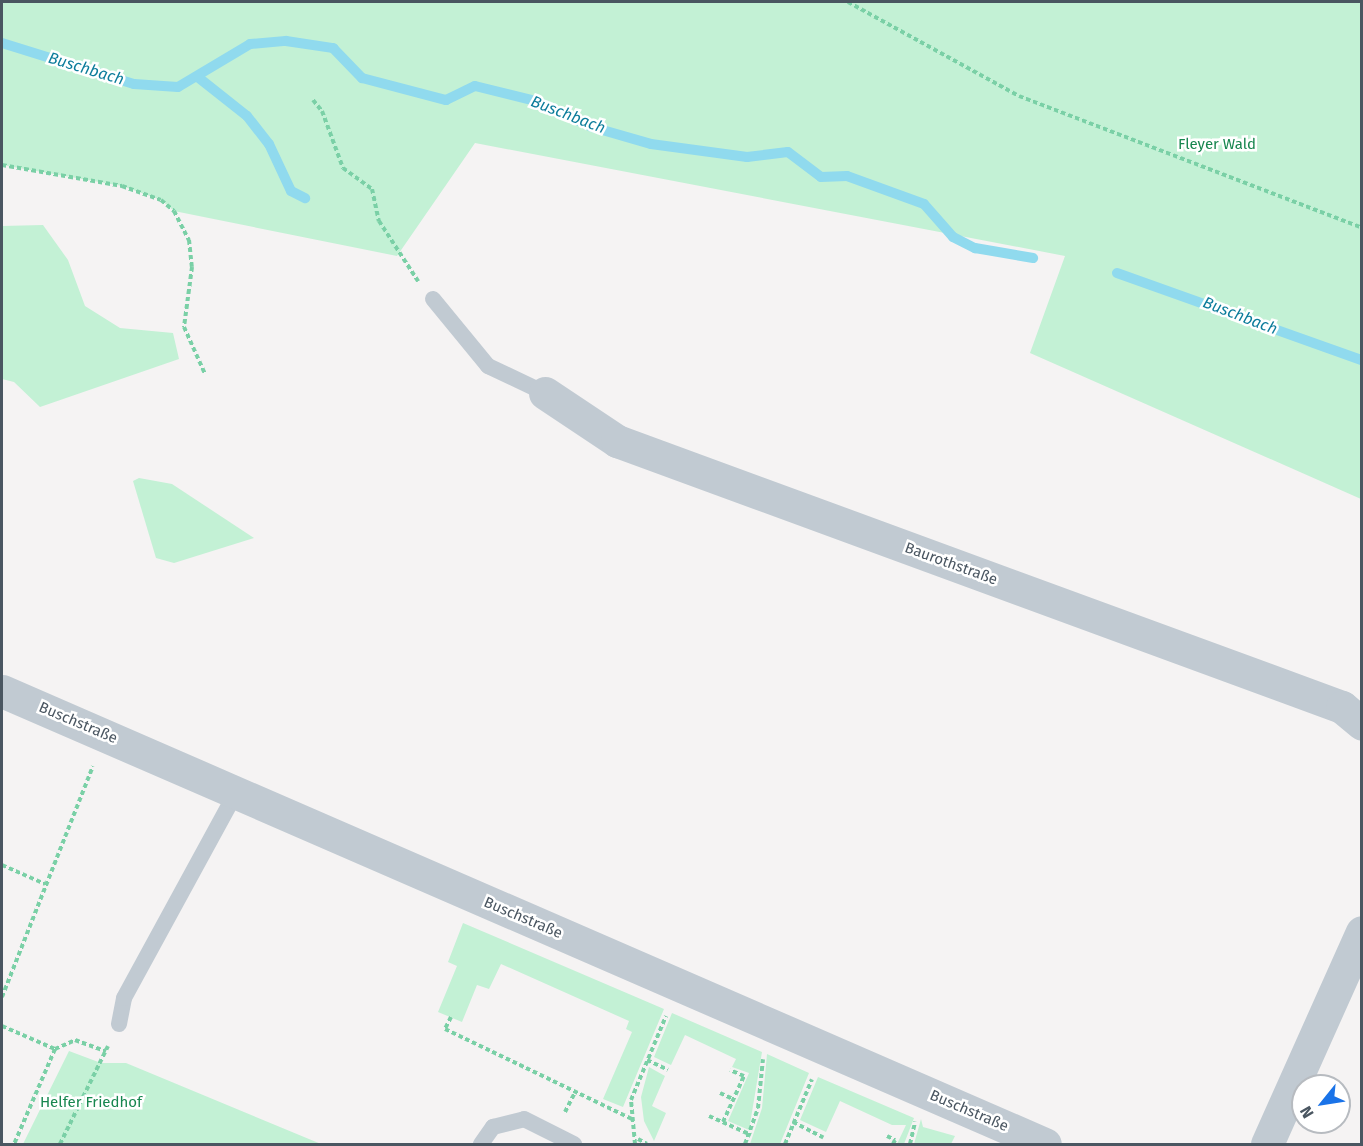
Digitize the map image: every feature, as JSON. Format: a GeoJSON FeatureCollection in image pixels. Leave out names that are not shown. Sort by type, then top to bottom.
{"type":"FeatureCollection","features":[{"type":"Feature","properties":{"kind":"street","name":"Baurothstraße"},"geometry":{"type":"LineString","coordinates":[[545,393],[617,441],[1342,707],[1362,724]]}},
{"type":"Feature","properties":{"kind":"street","name":"Buschstraße"},"geometry":{"type":"LineString","coordinates":[[2,691],[1045,1144]]}},
{"type":"Feature","properties":{"kind":"street"},"geometry":{"type":"LineString","coordinates":[[1267,1144],[1362,932]]}},
{"type":"Feature","properties":{"kind":"lane"},"geometry":{"type":"LineString","coordinates":[[433,299],[488,366],[545,393]]}},
{"type":"Feature","properties":{"kind":"lane"},"geometry":{"type":"LineString","coordinates":[[119,1024],[124,998],[236,793]]}},
{"type":"Feature","properties":{"kind":"lane"},"geometry":{"type":"LineString","coordinates":[[482,1144],[492,1126],[524,1119],[574,1144]]}},
{"type":"Feature","properties":{"kind":"path"},"geometry":{"type":"LineString","coordinates":[[848,2],[1019,96],[1362,228]]}},
{"type":"Feature","properties":{"kind":"path"},"geometry":{"type":"LineString","coordinates":[[313,100],[322,111],[343,168],[372,189],[379,222],[397,256],[433,299]]}},
{"type":"Feature","properties":{"kind":"path"},"geometry":{"type":"LineString","coordinates":[[2,165],[122,186],[162,200],[174,211],[189,240],[192,267],[184,327],[205,374]]}},
{"type":"Feature","properties":{"kind":"path"},"geometry":{"type":"LineString","coordinates":[[2,997],[106,735]]}},
{"type":"Feature","properties":{"kind":"path"},"geometry":{"type":"LineString","coordinates":[[2,865],[45,884]]}},
{"type":"Feature","properties":{"kind":"path"},"geometry":{"type":"LineString","coordinates":[[647,1144],[638,1139],[632,1119],[631,1100],[679,985]]}},
{"type":"Feature","properties":{"kind":"path"},"geometry":{"type":"LineString","coordinates":[[451,1017],[445,1029],[632,1119]]}},
{"type":"Feature","properties":{"kind":"path"},"geometry":{"type":"LineString","coordinates":[[60,1144],[119,1024]]}},
{"type":"Feature","properties":{"kind":"path"},"geometry":{"type":"LineString","coordinates":[[2,1026],[56,1049]]}},
{"type":"Feature","properties":{"kind":"path"},"geometry":{"type":"LineString","coordinates":[[745,1144],[751,1134],[759,1069],[776,1027]]}},
{"type":"Feature","properties":{"kind":"path"},"geometry":{"type":"LineString","coordinates":[[14,1144],[56,1049],[75,1040],[106,1051]]}},
{"type":"Feature","properties":{"kind":"path"},"geometry":{"type":"LineString","coordinates":[[784,1144],[826,1048]]}},
{"type":"Feature","properties":{"kind":"path"},"geometry":{"type":"LineString","coordinates":[[647,1059],[668,1070]]}},
{"type":"Feature","properties":{"kind":"path"},"geometry":{"type":"LineString","coordinates":[[723,1122],[744,1076],[730,1070]]}},
{"type":"Feature","properties":{"kind":"path"},"geometry":{"type":"LineString","coordinates":[[720,1094],[733,1099]]}},
{"type":"Feature","properties":{"kind":"path"},"geometry":{"type":"LineString","coordinates":[[910,1144],[919,1113]]}},
{"type":"Feature","properties":{"kind":"path"},"geometry":{"type":"LineString","coordinates":[[709,1116],[751,1134]]}},
{"type":"Feature","properties":{"kind":"path"},"geometry":{"type":"LineString","coordinates":[[793,1122],[823,1137]]}},
{"type":"Feature","properties":{"kind":"path"},"geometry":{"type":"LineString","coordinates":[[887,1136],[895,1140],[893,1144]]}},
{"type":"Feature","properties":{"kind":"path"},"geometry":{"type":"LineString","coordinates":[[635,1144],[638,1139]]}},
{"type":"Feature","properties":{"kind":"green space","name":"Fleyer Wald"},"geometry":{"type":"Polygon","coordinates":[[[2,2],[1361,2],[1361,499],[1030,353],[1065,256],[475,143],[397,256],[174,211],[161,200],[122,186],[2,165],[2,2]]]}},
{"type":"Feature","properties":{"kind":"green space"},"geometry":{"type":"Polygon","coordinates":[[[43,225],[68,260],[85,306],[120,328],[173,333],[179,359],[40,407],[14,382],[2,379],[2,226],[43,225]]]}},
{"type":"Feature","properties":{"kind":"green space"},"geometry":{"type":"Polygon","coordinates":[[[139,478],[172,484],[254,538],[174,563],[156,558],[133,481],[139,478]]]}},
{"type":"Feature","properties":{"kind":"green space"},"geometry":{"type":"Polygon","coordinates":[[[463,923],[664,1009],[623,1107],[603,1099],[632,1032],[626,1029],[629,1021],[501,964],[489,989],[477,985],[462,1022],[438,1012],[457,966],[448,962],[463,923]]]}},
{"type":"Feature","properties":{"kind":"green space"},"geometry":{"type":"Polygon","coordinates":[[[672,1013],[762,1052],[749,1130],[728,1121],[749,1073],[732,1067],[736,1059],[685,1035],[671,1065],[654,1057],[672,1013]]]}},
{"type":"Feature","properties":{"kind":"green space","name":"Helfer Friedhof"},"geometry":{"type":"Polygon","coordinates":[[[69,1051],[101,1063],[126,1063],[321,1144],[23,1144],[69,1051]]]}},
{"type":"Feature","properties":{"kind":"green space"},"geometry":{"type":"Polygon","coordinates":[[[767,1054],[809,1073],[780,1144],[750,1144],[762,1108],[767,1054]]]}},
{"type":"Feature","properties":{"kind":"green space"},"geometry":{"type":"Polygon","coordinates":[[[649,1067],[665,1076],[652,1106],[666,1113],[654,1141],[644,1121],[641,1097],[649,1067]]]}},
{"type":"Feature","properties":{"kind":"green space"},"geometry":{"type":"Polygon","coordinates":[[[818,1077],[914,1118],[904,1144],[897,1144],[906,1125],[892,1125],[840,1101],[826,1132],[800,1120],[818,1077]]]}},
{"type":"Feature","properties":{"kind":"green space"},"geometry":{"type":"Polygon","coordinates":[[[921,1119],[923,1127],[955,1136],[951,1144],[914,1144],[921,1119]]]}},
{"type":"Feature","properties":{"kind":"waterway","name":"Buschbach"},"geometry":{"type":"LineString","coordinates":[[2,43],[134,84],[178,87],[250,44],[286,41],[333,48],[362,78],[446,100],[475,86],[536,101],[592,127],[651,144],[747,157],[788,152],[821,177],[847,176],[924,204],[953,237],[975,248],[1033,258]]}},
{"type":"Feature","properties":{"kind":"waterway"},"geometry":{"type":"LineString","coordinates":[[199,78],[247,116],[269,144],[291,191],[305,198]]}},
{"type":"Feature","properties":{"kind":"waterway","name":"Buschbach"},"geometry":{"type":"LineString","coordinates":[[1117,273],[1362,360]]}}]}
